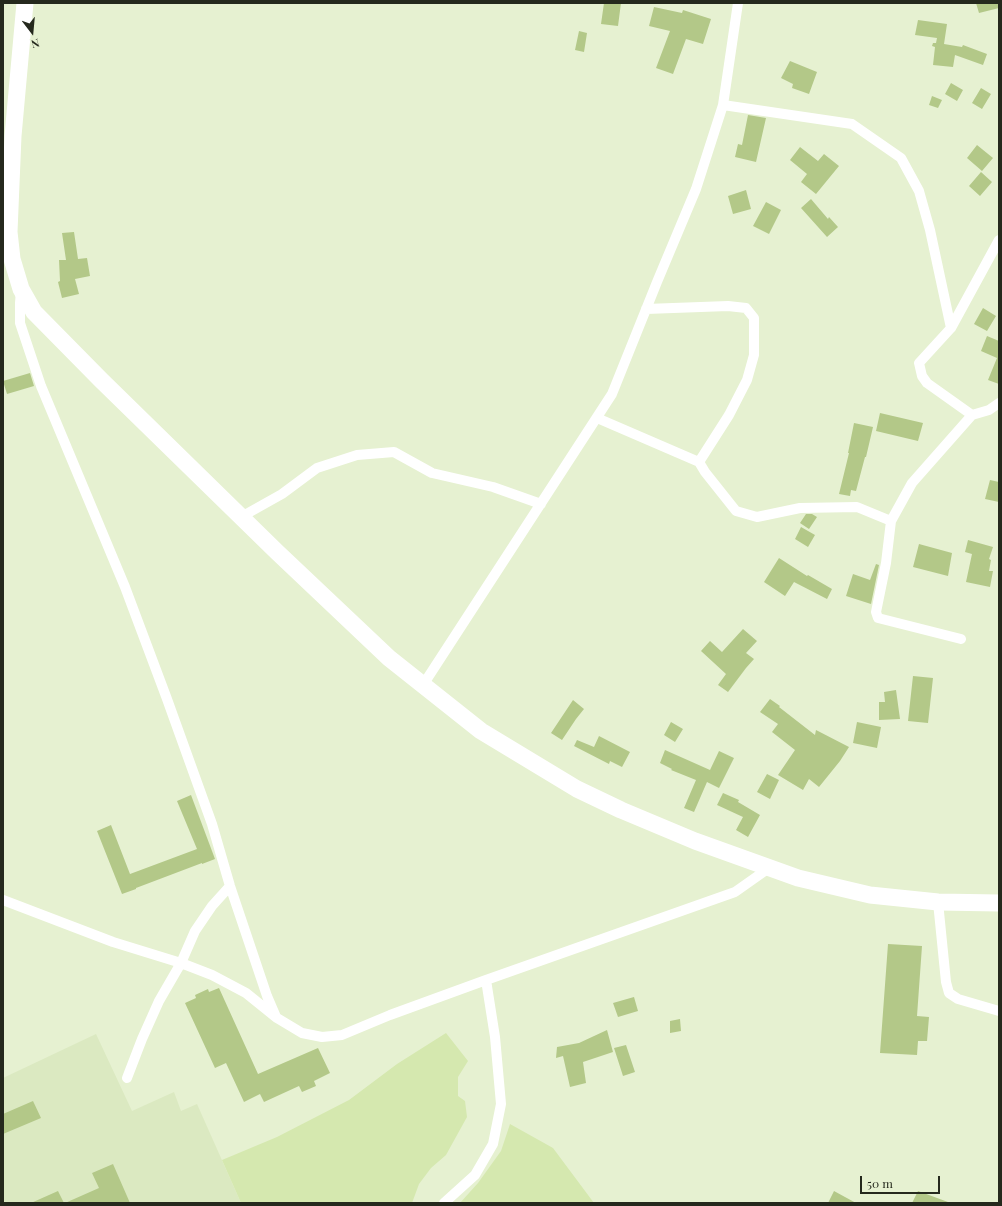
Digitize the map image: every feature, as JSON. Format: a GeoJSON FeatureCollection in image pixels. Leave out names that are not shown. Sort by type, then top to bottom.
{"type":"FeatureCollection","features":[{"type":"Feature","properties":{"kind":"highway"},"geometry":{"type":"LineString","coordinates":[[25,3],[13,136],[7,261],[21,289],[34,312],[100,380],[389,658],[481,730],[577,790],[695,841],[798,878],[870,895],[938,902],[999,903]]}},
{"type":"Feature","properties":{"kind":"street"},"geometry":{"type":"LineString","coordinates":[[423,685],[612,394],[696,189],[723,105],[738,3]]}},
{"type":"Feature","properties":{"kind":"street"},"geometry":{"type":"LineString","coordinates":[[723,105],[852,124],[901,158],[919,191],[930,230],[951,328]]}},
{"type":"Feature","properties":{"kind":"street"},"geometry":{"type":"LineString","coordinates":[[972,415],[927,383],[922,376],[919,363],[951,328],[999,240]]}},
{"type":"Feature","properties":{"kind":"street"},"geometry":{"type":"LineString","coordinates":[[21,289],[20,323],[41,386],[125,587],[167,699],[212,824],[230,886],[267,996],[276,1018]]}},
{"type":"Feature","properties":{"kind":"street"},"geometry":{"type":"LineString","coordinates":[[646,309],[728,306],[746,308],[754,318],[754,355],[747,380],[729,415],[699,462]]}},
{"type":"Feature","properties":{"kind":"street"},"geometry":{"type":"LineString","coordinates":[[961,639],[878,618],[876,612],[886,563],[891,521],[912,483],[972,415],[989,410],[999,403]]}},
{"type":"Feature","properties":{"kind":"street"},"geometry":{"type":"LineString","coordinates":[[597,418],[699,462],[705,472],[736,511],[757,517],[800,508],[857,507],[891,521]]}},
{"type":"Feature","properties":{"kind":"street"},"geometry":{"type":"LineString","coordinates":[[241,516],[282,494],[317,468],[357,456],[394,452],[432,473],[493,487],[541,504]]}},
{"type":"Feature","properties":{"kind":"street"},"geometry":{"type":"LineString","coordinates":[[3,900],[113,942],[180,963],[212,975],[246,994],[276,1018],[302,1033],[322,1037],[342,1035],[390,1015],[486,980],[735,892],[769,868]]}},
{"type":"Feature","properties":{"kind":"street"},"geometry":{"type":"LineString","coordinates":[[127,1078],[159,1001],[180,963],[195,931],[212,906],[230,886]]}},
{"type":"Feature","properties":{"kind":"street"},"geometry":{"type":"LineString","coordinates":[[938,902],[946,982],[949,993],[958,999],[999,1011]]}},
{"type":"Feature","properties":{"kind":"street"},"geometry":{"type":"LineString","coordinates":[[444,1203],[475,1175],[493,1144],[501,1104],[495,1037],[486,980]]}},
{"type":"Feature","properties":{"kind":"shaded area"},"geometry":{"type":"Polygon","coordinates":[[[446,1033],[468,1061],[458,1077],[458,1096],[465,1101],[467,1117],[446,1155],[431,1168],[419,1184],[412,1203],[241,1203],[222,1160],[277,1137],[349,1100],[397,1064],[446,1033]]]}},
{"type":"Feature","properties":{"kind":"shaded area"},"geometry":{"type":"Polygon","coordinates":[[[96,1034],[132,1111],[174,1092],[181,1111],[197,1104],[241,1203],[3,1203],[3,1078],[96,1034]]]}},
{"type":"Feature","properties":{"kind":"shaded area"},"geometry":{"type":"Polygon","coordinates":[[[510,1124],[553,1148],[594,1203],[460,1203],[478,1183],[501,1151],[510,1124]]]}},
{"type":"Feature","properties":{"kind":"building"},"geometry":{"type":"Polygon","coordinates":[[[604,3],[621,3],[618,26],[601,24],[604,3]]]}},
{"type":"Feature","properties":{"kind":"building"},"geometry":{"type":"Polygon","coordinates":[[[976,3],[999,3],[999,8],[979,13],[976,3]]]}},
{"type":"Feature","properties":{"kind":"building"},"geometry":{"type":"Polygon","coordinates":[[[654,7],[682,13],[683,10],[711,19],[703,44],[686,39],[673,74],[656,68],[670,31],[649,26],[654,7]]]}},
{"type":"Feature","properties":{"kind":"building"},"geometry":{"type":"Polygon","coordinates":[[[918,20],[947,24],[944,44],[962,47],[963,45],[987,54],[983,65],[955,55],[953,67],[933,65],[935,47],[932,46],[933,43],[936,43],[937,38],[915,35],[918,20]]]}},
{"type":"Feature","properties":{"kind":"building"},"geometry":{"type":"Polygon","coordinates":[[[579,31],[587,33],[584,52],[575,50],[579,31]]]}},
{"type":"Feature","properties":{"kind":"building"},"geometry":{"type":"Polygon","coordinates":[[[790,61],[817,72],[809,94],[792,88],[793,84],[781,78],[790,61]]]}},
{"type":"Feature","properties":{"kind":"building"},"geometry":{"type":"Polygon","coordinates":[[[951,83],[963,90],[957,101],[945,94],[951,83]]]}},
{"type":"Feature","properties":{"kind":"building"},"geometry":{"type":"Polygon","coordinates":[[[981,88],[991,94],[982,109],[972,103],[981,88]]]}},
{"type":"Feature","properties":{"kind":"building"},"geometry":{"type":"Polygon","coordinates":[[[932,96],[942,100],[938,108],[929,105],[932,96]]]}},
{"type":"Feature","properties":{"kind":"building"},"geometry":{"type":"Polygon","coordinates":[[[748,115],[766,118],[756,162],[735,157],[738,144],[742,145],[748,115]]]}},
{"type":"Feature","properties":{"kind":"building"},"geometry":{"type":"Polygon","coordinates":[[[977,145],[993,158],[982,171],[967,158],[977,145]]]}},
{"type":"Feature","properties":{"kind":"building"},"geometry":{"type":"Polygon","coordinates":[[[800,147],[818,161],[824,154],[839,166],[816,194],[801,182],[807,174],[790,160],[800,147]]]}},
{"type":"Feature","properties":{"kind":"building"},"geometry":{"type":"Polygon","coordinates":[[[981,172],[992,182],[980,196],[969,186],[981,172]]]}},
{"type":"Feature","properties":{"kind":"building"},"geometry":{"type":"Polygon","coordinates":[[[746,190],[751,209],[733,214],[728,196],[746,190]]]}},
{"type":"Feature","properties":{"kind":"building"},"geometry":{"type":"Polygon","coordinates":[[[811,199],[828,219],[829,217],[838,227],[827,237],[801,208],[811,199]]]}},
{"type":"Feature","properties":{"kind":"building"},"geometry":{"type":"Polygon","coordinates":[[[766,202],[781,210],[769,234],[753,226],[766,202]]]}},
{"type":"Feature","properties":{"kind":"building"},"geometry":{"type":"Polygon","coordinates":[[[74,232],[78,259],[87,258],[90,276],[75,279],[79,294],[62,298],[58,282],[60,281],[59,260],[66,260],[62,233],[74,232]]]}},
{"type":"Feature","properties":{"kind":"building"},"geometry":{"type":"Polygon","coordinates":[[[983,308],[996,316],[987,331],[974,324],[983,308]]]}},
{"type":"Feature","properties":{"kind":"building"},"geometry":{"type":"Polygon","coordinates":[[[987,336],[999,341],[999,384],[988,380],[997,358],[981,351],[987,336]]]}},
{"type":"Feature","properties":{"kind":"building"},"geometry":{"type":"Polygon","coordinates":[[[30,373],[34,386],[7,394],[3,381],[30,373]]]}},
{"type":"Feature","properties":{"kind":"building"},"geometry":{"type":"Polygon","coordinates":[[[880,413],[923,423],[918,441],[876,431],[880,413]]]}},
{"type":"Feature","properties":{"kind":"building"},"geometry":{"type":"Polygon","coordinates":[[[854,423],[873,427],[856,491],[851,490],[850,496],[839,494],[849,453],[854,423]]]}},
{"type":"Feature","properties":{"kind":"building"},"geometry":{"type":"Polygon","coordinates":[[[990,480],[999,482],[999,502],[985,499],[990,480]]]}},
{"type":"Feature","properties":{"kind":"building"},"geometry":{"type":"Polygon","coordinates":[[[806,514],[812,514],[817,517],[809,529],[800,523],[806,514]]]}},
{"type":"Feature","properties":{"kind":"building"},"geometry":{"type":"Polygon","coordinates":[[[801,527],[815,535],[808,547],[795,539],[801,527]]]}},
{"type":"Feature","properties":{"kind":"building"},"geometry":{"type":"Polygon","coordinates":[[[968,540],[993,547],[989,559],[991,560],[989,571],[993,571],[990,587],[966,582],[972,554],[965,552],[968,540]]]}},
{"type":"Feature","properties":{"kind":"building"},"geometry":{"type":"Polygon","coordinates":[[[919,544],[952,553],[948,576],[913,567],[919,544]]]}},
{"type":"Feature","properties":{"kind":"building"},"geometry":{"type":"Polygon","coordinates":[[[779,558],[807,576],[808,575],[832,589],[827,599],[794,582],[785,596],[764,582],[779,558]]]}},
{"type":"Feature","properties":{"kind":"building"},"geometry":{"type":"Polygon","coordinates":[[[876,564],[879,565],[871,604],[846,596],[853,574],[870,580],[876,564]]]}},
{"type":"Feature","properties":{"kind":"building"},"geometry":{"type":"Polygon","coordinates":[[[743,629],[757,641],[746,653],[754,659],[728,692],[718,685],[726,674],[701,651],[710,641],[722,652],[743,629]]]}},
{"type":"Feature","properties":{"kind":"building"},"geometry":{"type":"Polygon","coordinates":[[[913,676],[933,678],[928,723],[908,721],[913,676]]]}},
{"type":"Feature","properties":{"kind":"building"},"geometry":{"type":"Polygon","coordinates":[[[896,690],[900,719],[879,720],[879,702],[885,702],[884,692],[896,690]]]}},
{"type":"Feature","properties":{"kind":"building"},"geometry":{"type":"Polygon","coordinates":[[[770,699],[815,735],[816,730],[849,747],[819,787],[809,779],[803,790],[778,775],[795,750],[772,732],[778,724],[760,712],[770,699]]]}},
{"type":"Feature","properties":{"kind":"building"},"geometry":{"type":"Polygon","coordinates":[[[573,700],[584,709],[562,740],[551,733],[573,700]]]}},
{"type":"Feature","properties":{"kind":"building"},"geometry":{"type":"Polygon","coordinates":[[[671,722],[683,729],[675,742],[664,735],[671,722]]]}},
{"type":"Feature","properties":{"kind":"building"},"geometry":{"type":"Polygon","coordinates":[[[857,722],[881,727],[877,748],[853,743],[857,722]]]}},
{"type":"Feature","properties":{"kind":"building"},"geometry":{"type":"Polygon","coordinates":[[[599,736],[630,752],[622,767],[610,761],[609,764],[574,746],[577,740],[594,747],[599,736]]]}},
{"type":"Feature","properties":{"kind":"building"},"geometry":{"type":"Polygon","coordinates":[[[665,750],[710,770],[719,751],[734,758],[719,788],[707,782],[694,812],[684,808],[696,780],[671,770],[672,769],[660,763],[665,750]]]}},
{"type":"Feature","properties":{"kind":"building"},"geometry":{"type":"Polygon","coordinates":[[[767,774],[779,780],[770,799],[757,792],[767,774]]]}},
{"type":"Feature","properties":{"kind":"building"},"geometry":{"type":"Polygon","coordinates":[[[723,793],[739,800],[738,802],[760,815],[748,837],[736,830],[743,817],[717,805],[723,793]]]}},
{"type":"Feature","properties":{"kind":"building"},"geometry":{"type":"Polygon","coordinates":[[[191,795],[215,859],[122,894],[97,831],[111,825],[130,874],[197,849],[177,801],[191,795]]]}},
{"type":"Feature","properties":{"kind":"building"},"geometry":{"type":"Polygon","coordinates":[[[888,944],[922,946],[917,1016],[929,1017],[927,1041],[918,1041],[917,1055],[880,1053],[888,944]]]}},
{"type":"Feature","properties":{"kind":"building"},"geometry":{"type":"Polygon","coordinates":[[[219,988],[258,1074],[318,1048],[330,1073],[314,1081],[316,1086],[302,1092],[299,1086],[264,1102],[260,1094],[244,1102],[226,1063],[215,1068],[185,1003],[196,998],[195,995],[208,989],[209,992],[219,988]]]}},
{"type":"Feature","properties":{"kind":"building"},"geometry":{"type":"Polygon","coordinates":[[[634,997],[638,1011],[618,1017],[613,1003],[634,997]]]}},
{"type":"Feature","properties":{"kind":"building"},"geometry":{"type":"Polygon","coordinates":[[[680,1019],[681,1031],[670,1033],[670,1021],[680,1019]]]}},
{"type":"Feature","properties":{"kind":"building"},"geometry":{"type":"Polygon","coordinates":[[[607,1030],[613,1052],[583,1062],[586,1083],[570,1087],[563,1056],[556,1058],[557,1047],[579,1043],[607,1030]]]}},
{"type":"Feature","properties":{"kind":"building"},"geometry":{"type":"Polygon","coordinates":[[[626,1045],[635,1072],[623,1076],[614,1048],[626,1045]]]}},
{"type":"Feature","properties":{"kind":"building"},"geometry":{"type":"Polygon","coordinates":[[[33,1101],[41,1118],[3,1134],[3,1114],[33,1101]]]}},
{"type":"Feature","properties":{"kind":"building"},"geometry":{"type":"Polygon","coordinates":[[[113,1164],[130,1203],[65,1203],[99,1188],[92,1173],[113,1164]]]}},
{"type":"Feature","properties":{"kind":"building"},"geometry":{"type":"Polygon","coordinates":[[[58,1191],[64,1203],[31,1203],[58,1191]]]}},
{"type":"Feature","properties":{"kind":"building"},"geometry":{"type":"Polygon","coordinates":[[[834,1191],[856,1203],[828,1203],[834,1191]]]}},
{"type":"Feature","properties":{"kind":"building"},"geometry":{"type":"Polygon","coordinates":[[[918,1191],[948,1202],[912,1203],[918,1191]]]}}]}
